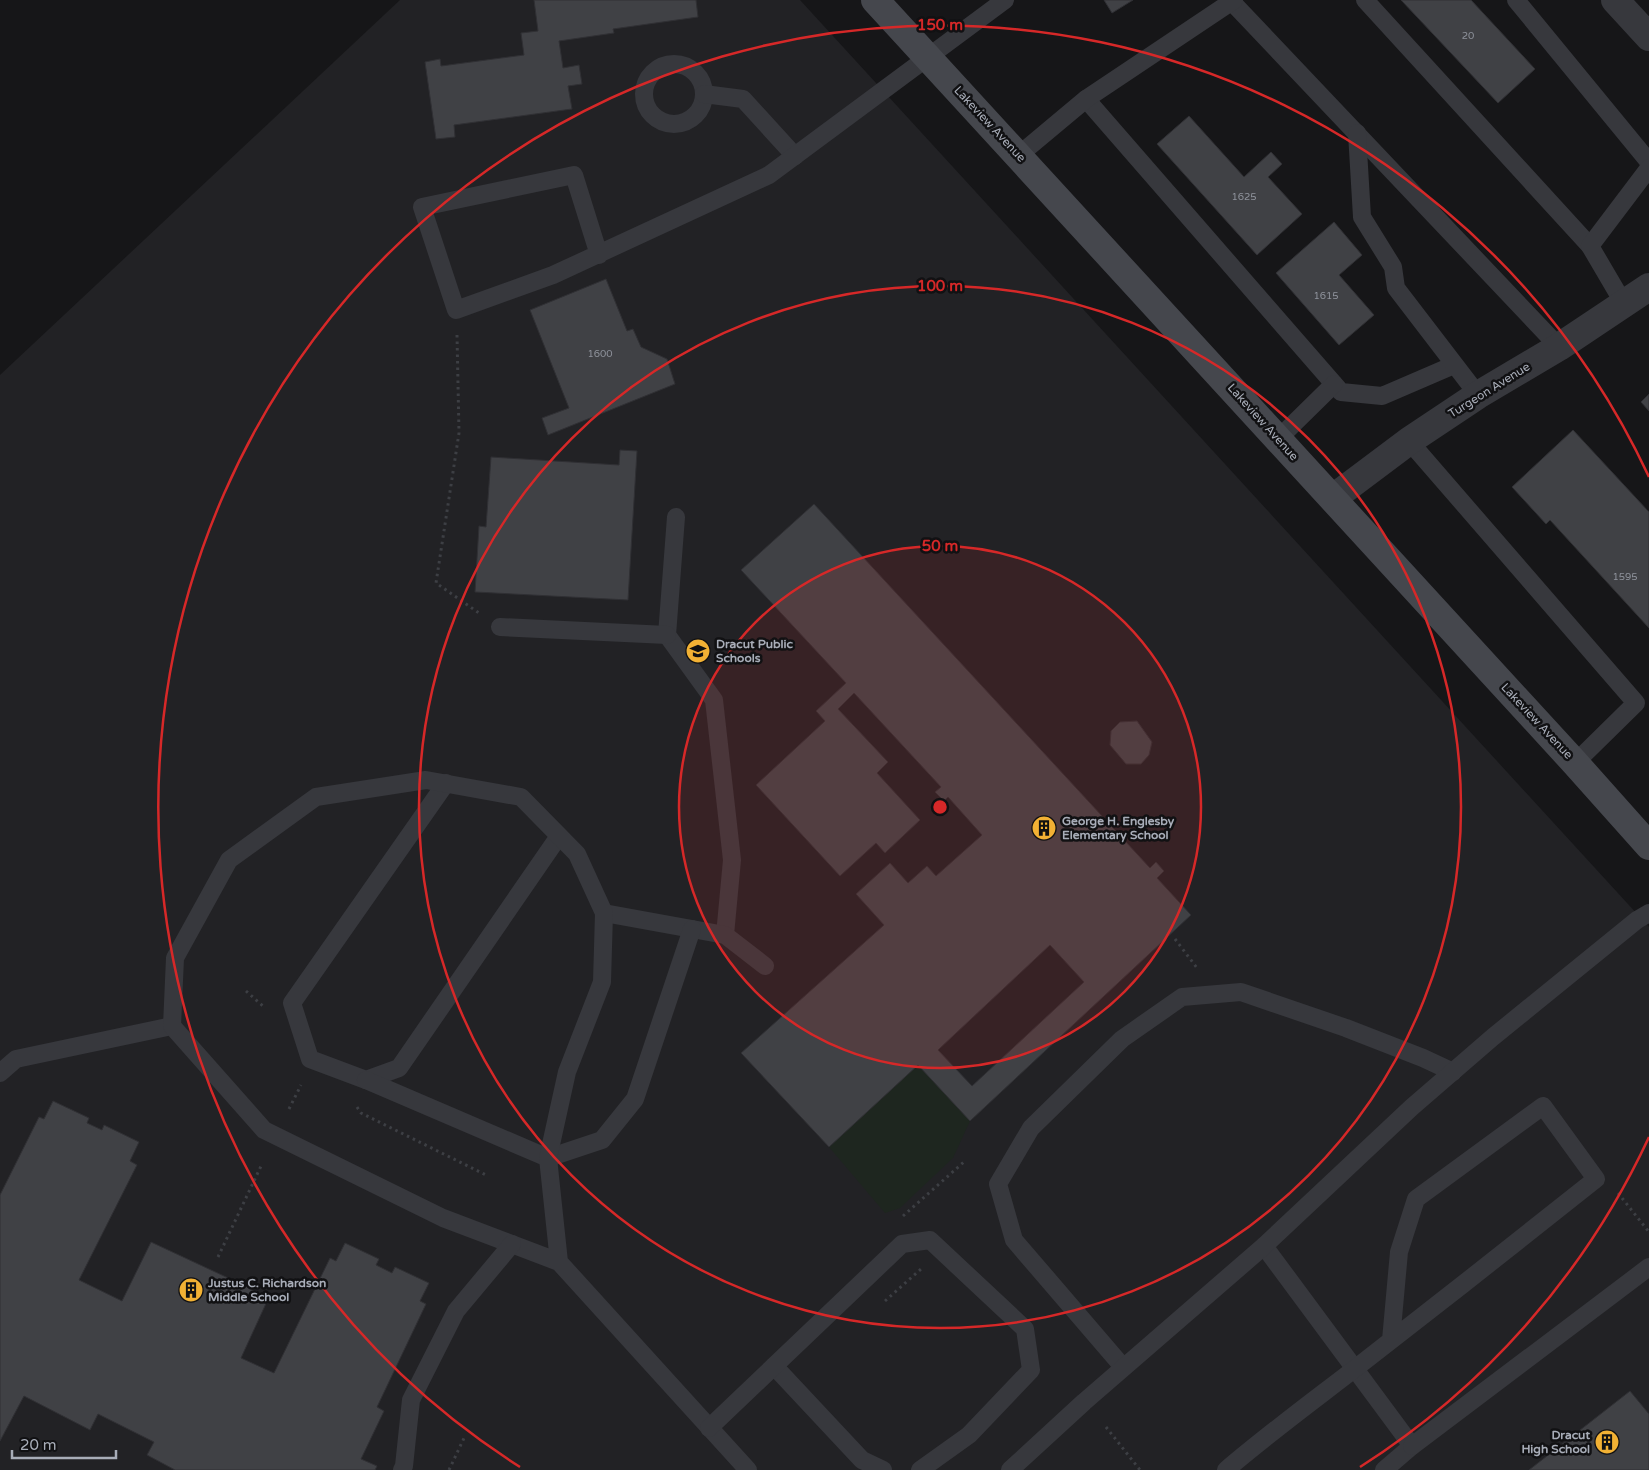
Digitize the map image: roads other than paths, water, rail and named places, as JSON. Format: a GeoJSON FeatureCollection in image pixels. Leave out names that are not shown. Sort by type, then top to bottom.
{"type":"FeatureCollection","features":[{"type":"Feature","properties":{"kind":"main road","name":"Lakeview Avenue"},"geometry":{"type":"LineString","coordinates":[[876,0],[1576,763],[1649,846]]}},
{"type":"Feature","properties":{"kind":"street"},"geometry":{"type":"LineString","coordinates":[[1615,0],[1649,37]]}},
{"type":"Feature","properties":{"kind":"street","name":"Turgeon Avenue"},"geometry":{"type":"LineString","coordinates":[[1333,498],[1409,441],[1478,395],[1559,347],[1649,287]]}},
{"type":"Feature","properties":{"kind":"lane"},"geometry":{"type":"LineString","coordinates":[[599,255],[574,175],[422,207],[456,310],[554,275],[599,255],[769,175],[1005,0]]}},
{"type":"Feature","properties":{"kind":"lane"},"geometry":{"type":"LineString","coordinates":[[1365,0],[1590,246],[1624,304]]}},
{"type":"Feature","properties":{"kind":"lane"},"geometry":{"type":"LineString","coordinates":[[1516,0],[1649,162]]}},
{"type":"Feature","properties":{"kind":"lane"},"geometry":{"type":"LineString","coordinates":[[1019,155],[1086,99],[1233,1],[1559,347]]}},
{"type":"Feature","properties":{"kind":"lane"},"geometry":{"type":"LineString","coordinates":[[704,94],[743,99],[795,156]]}},
{"type":"Feature","properties":{"kind":"lane"},"geometry":{"type":"LineString","coordinates":[[1086,99],[1341,392],[1382,396],[1454,365]]}},
{"type":"Feature","properties":{"kind":"lane"},"geometry":{"type":"LineString","coordinates":[[1357,133],[1362,217],[1394,267],[1396,288],[1478,395]]}},
{"type":"Feature","properties":{"kind":"lane"},"geometry":{"type":"LineString","coordinates":[[1590,246],[1649,168]]}},
{"type":"Feature","properties":{"kind":"lane"},"geometry":{"type":"LineString","coordinates":[[1278,439],[1334,384]]}},
{"type":"Feature","properties":{"kind":"lane"},"geometry":{"type":"LineString","coordinates":[[1409,441],[1636,703],[1576,763]]}},
{"type":"Feature","properties":{"kind":"lane"},"geometry":{"type":"LineString","coordinates":[[676,518],[667,635],[714,700],[732,860],[725,935]]}},
{"type":"Feature","properties":{"kind":"lane"},"geometry":{"type":"LineString","coordinates":[[500,628],[667,635]]}},
{"type":"Feature","properties":{"kind":"lane"},"geometry":{"type":"LineString","coordinates":[[559,1262],[548,1158],[567,1072],[602,982],[604,913],[577,854],[521,796],[426,780],[316,796],[229,860],[175,958],[172,1026],[264,1130],[443,1218],[559,1262],[748,1470]]}},
{"type":"Feature","properties":{"kind":"lane"},"geometry":{"type":"LineString","coordinates":[[446,783],[292,1003],[310,1059],[366,1080],[548,1158],[602,1140],[635,1099],[692,929]]}},
{"type":"Feature","properties":{"kind":"lane"},"geometry":{"type":"LineString","coordinates":[[366,1080],[399,1068],[560,836]]}},
{"type":"Feature","properties":{"kind":"lane"},"geometry":{"type":"LineString","coordinates":[[604,913],[725,935],[764,966]]}},
{"type":"Feature","properties":{"kind":"lane"},"geometry":{"type":"LineString","coordinates":[[1010,1470],[1123,1368],[1264,1246],[1412,1107],[1493,1037],[1637,920],[1649,913]]}},
{"type":"Feature","properties":{"kind":"lane"},"geometry":{"type":"LineString","coordinates":[[1123,1368],[1014,1240],[998,1184],[1031,1128],[1122,1039],[1182,998],[1241,992],[1355,1031],[1453,1072]]}},
{"type":"Feature","properties":{"kind":"lane"},"geometry":{"type":"LineString","coordinates":[[0,1073],[16,1059],[172,1026]]}},
{"type":"Feature","properties":{"kind":"lane"},"geometry":{"type":"LineString","coordinates":[[1226,1470],[1596,1179],[1543,1106],[1416,1199],[1399,1252],[1391,1340]]}},
{"type":"Feature","properties":{"kind":"lane"},"geometry":{"type":"LineString","coordinates":[[709,1428],[902,1244],[930,1240],[1025,1329],[1031,1370],[969,1435],[920,1470]]}},
{"type":"Feature","properties":{"kind":"lane"},"geometry":{"type":"LineString","coordinates":[[402,1470],[411,1400],[456,1311],[512,1244]]}},
{"type":"Feature","properties":{"kind":"lane"},"geometry":{"type":"LineString","coordinates":[[1264,1246],[1412,1446]]}},
{"type":"Feature","properties":{"kind":"lane"},"geometry":{"type":"LineString","coordinates":[[1384,1470],[1412,1446],[1649,1267]]}},
{"type":"Feature","properties":{"kind":"lane"},"geometry":{"type":"LineString","coordinates":[[774,1366],[862,1460],[883,1470]]}},
{"type":"Feature","properties":{"kind":"place","name":"Dracut Public Schools"},"geometry":{"type":"Point","coordinates":[698,651]}},
{"type":"Feature","properties":{"kind":"place","name":"George H. Englesby Elementary School"},"geometry":{"type":"Point","coordinates":[1044,828]}},
{"type":"Feature","properties":{"kind":"place","name":"Justus C. Richardson Middle School"},"geometry":{"type":"Point","coordinates":[191,1290]}},
{"type":"Feature","properties":{"kind":"place","name":"Dracut High School"},"geometry":{"type":"Point","coordinates":[1607,1442]}}]}
